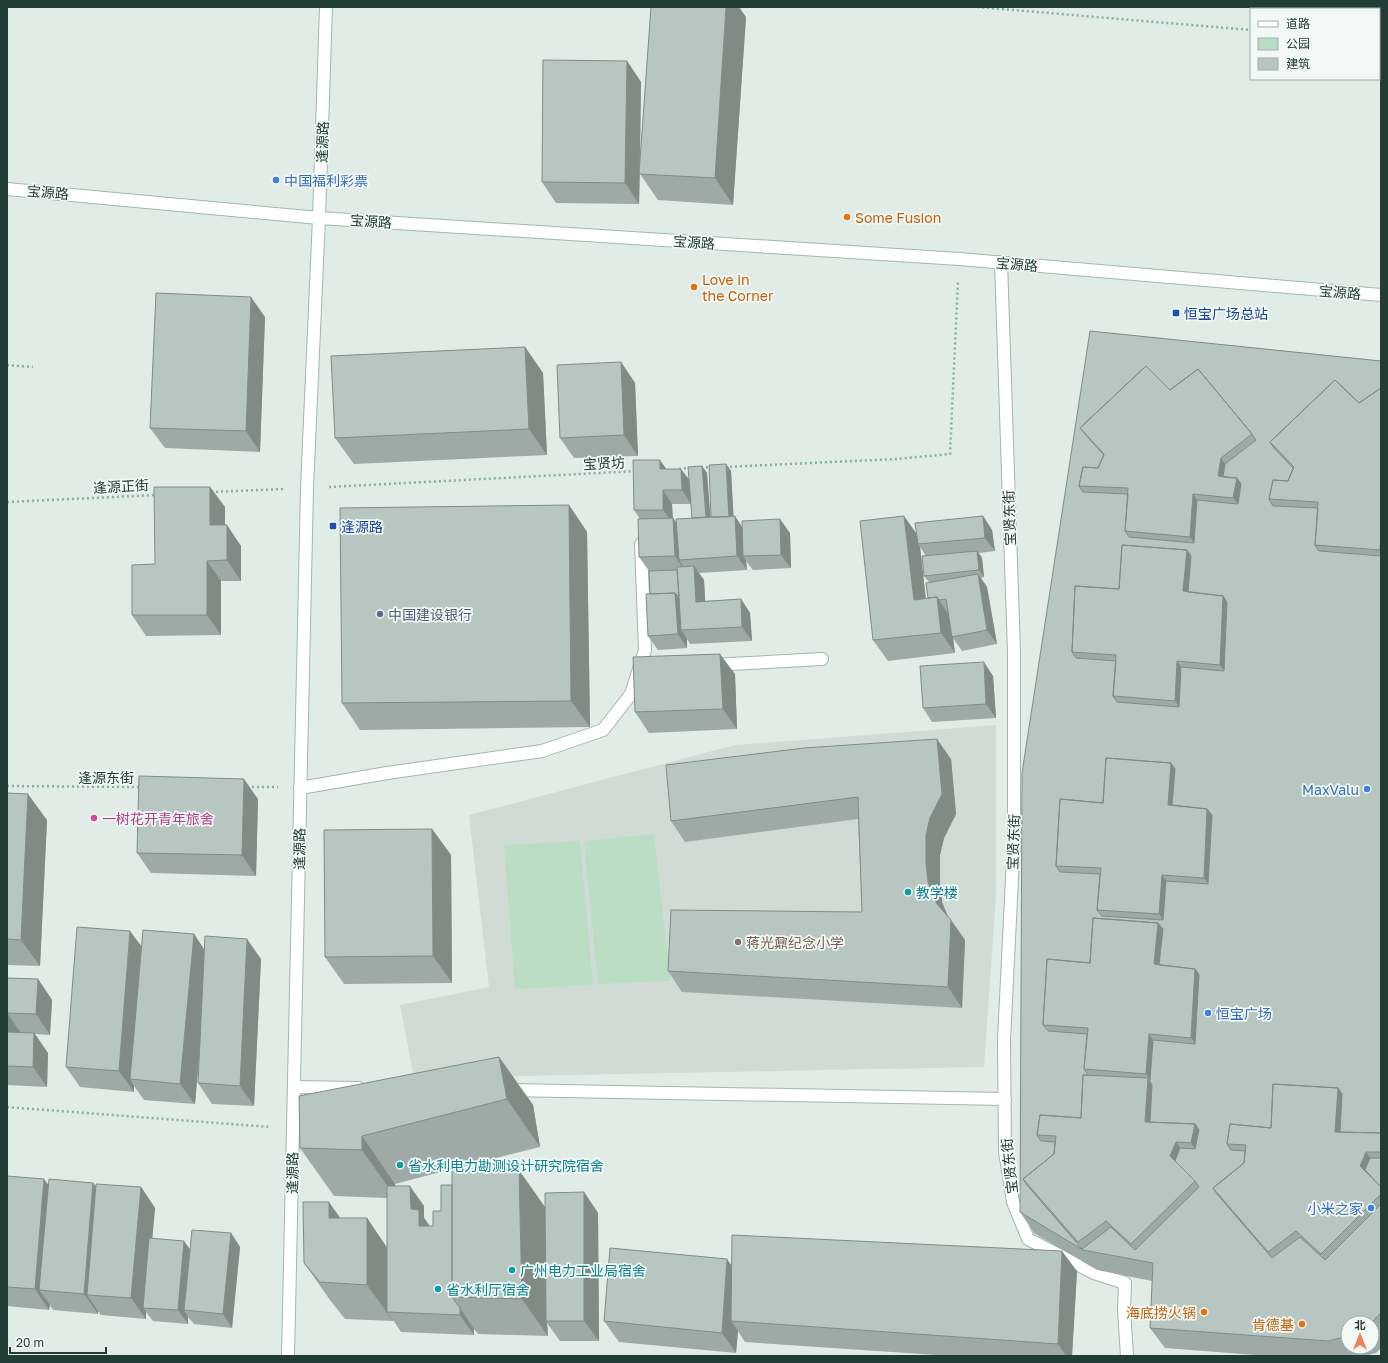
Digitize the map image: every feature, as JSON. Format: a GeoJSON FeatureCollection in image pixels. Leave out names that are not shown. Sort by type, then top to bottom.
{"type":"FeatureCollection","features":[{"type":"Feature","properties":{"kind":"street","name":"逢源路"},"geometry":{"type":"LineString","coordinates":[[288,1356],[307,488],[319,218],[326,7]]}},
{"type":"Feature","properties":{"kind":"street","name":"宝源路"},"geometry":{"type":"LineString","coordinates":[[7,189],[319,218],[1001,262],[1381,295]]}},
{"type":"Feature","properties":{"kind":"street","name":"宝贤东街"},"geometry":{"type":"LineString","coordinates":[[1001,262],[1014,653],[1014,838],[1004,1040],[1005,1152],[1013,1202],[1028,1239],[1094,1273],[1125,1283],[1124,1310],[1127,1356]]}},
{"type":"Feature","properties":{"kind":"street"},"geometry":{"type":"LineString","coordinates":[[300,788],[386,773],[542,752],[603,730],[631,694],[645,650],[641,533]]}},
{"type":"Feature","properties":{"kind":"street"},"geometry":{"type":"LineString","coordinates":[[702,665],[822,659]]}},
{"type":"Feature","properties":{"kind":"street"},"geometry":{"type":"LineString","coordinates":[[639,669],[655,668]]}},
{"type":"Feature","properties":{"kind":"street"},"geometry":{"type":"LineString","coordinates":[[294,1087],[374,1088]]}},
{"type":"Feature","properties":{"kind":"street"},"geometry":{"type":"LineString","coordinates":[[493,1090],[1004,1098]]}},
{"type":"Feature","properties":{"kind":"path"},"geometry":{"type":"LineString","coordinates":[[977,7],[1250,30]]}},
{"type":"Feature","properties":{"kind":"path"},"geometry":{"type":"LineString","coordinates":[[724,467],[896,459],[950,454],[959,259]]}},
{"type":"Feature","properties":{"kind":"path"},"geometry":{"type":"LineString","coordinates":[[7,365],[33,367]]}},
{"type":"Feature","properties":{"kind":"path"},"geometry":{"type":"LineString","coordinates":[[678,469],[717,467]]}},
{"type":"Feature","properties":{"kind":"path","name":"宝贤坊"},"geometry":{"type":"LineString","coordinates":[[307,488],[639,471]]}},
{"type":"Feature","properties":{"kind":"path"},"geometry":{"type":"LineString","coordinates":[[204,493],[307,488]]}},
{"type":"Feature","properties":{"kind":"path","name":"逢源正街"},"geometry":{"type":"LineString","coordinates":[[7,502],[157,495]]}},
{"type":"Feature","properties":{"kind":"path","name":"逢源东街"},"geometry":{"type":"LineString","coordinates":[[7,786],[142,787]]}},
{"type":"Feature","properties":{"kind":"path"},"geometry":{"type":"LineString","coordinates":[[245,787],[300,788]]}},
{"type":"Feature","properties":{"kind":"path"},"geometry":{"type":"LineString","coordinates":[[7,1107],[293,1129]]}},
{"type":"Feature","properties":{"kind":"shaded area","name":"蒋光鼐纪念小学"},"geometry":{"type":"Polygon","coordinates":[[[996,725],[996,896],[984,1067],[414,1078],[400,1005],[489,987],[469,815],[735,745],[996,725]]]}},
{"type":"Feature","properties":{"kind":"green space"},"geometry":{"type":"Polygon","coordinates":[[[654,834],[670,981],[598,984],[584,841],[654,834]]]}},
{"type":"Feature","properties":{"kind":"green space"},"geometry":{"type":"Polygon","coordinates":[[[580,841],[593,985],[515,989],[504,845],[580,841]]]}},
{"type":"Feature","properties":{"kind":"building"},"geometry":{"type":"Polygon","coordinates":[[[651,7],[726,7],[715,178],[639,174],[651,7]]]}},
{"type":"Feature","properties":{"kind":"building"},"geometry":{"type":"Polygon","coordinates":[[[543,60],[627,61],[625,183],[542,182],[543,60]]]}},
{"type":"Feature","properties":{"kind":"building"},"geometry":{"type":"Polygon","coordinates":[[[156,293],[251,297],[246,431],[150,428],[156,293]]]}},
{"type":"Feature","properties":{"kind":"building"},"geometry":{"type":"Polygon","coordinates":[[[1090,331],[1381,361],[1381,388],[1359,403],[1335,380],[1270,442],[1293,468],[1288,481],[1273,480],[1269,499],[1273,506],[1318,508],[1315,545],[1319,551],[1381,556],[1381,1133],[1340,1132],[1342,1094],[1338,1088],[1273,1084],[1271,1128],[1230,1124],[1227,1144],[1231,1150],[1245,1151],[1244,1163],[1213,1188],[1272,1258],[1300,1237],[1325,1260],[1381,1204],[1381,1313],[1379,1315],[1340,1315],[1340,1338],[1328,1341],[1150,1328],[1153,1263],[1083,1250],[1020,1212],[1022,773],[1090,331]],[[1146,366],[1080,428],[1104,455],[1098,468],[1083,467],[1079,486],[1083,492],[1128,494],[1125,531],[1129,537],[1194,543],[1197,500],[1238,504],[1241,484],[1237,478],[1223,477],[1225,464],[1256,440],[1198,369],[1170,390],[1146,366]],[[1122,545],[1119,589],[1075,586],[1072,652],[1076,658],[1116,661],[1113,696],[1117,702],[1179,707],[1181,667],[1224,671],[1227,602],[1223,596],[1188,592],[1191,556],[1187,550],[1122,545]],[[1106,758],[1103,803],[1060,799],[1056,866],[1060,872],[1100,874],[1097,910],[1102,916],[1163,920],[1166,881],[1208,884],[1212,815],[1207,809],[1172,805],[1175,769],[1171,763],[1106,758]],[[1093,918],[1090,963],[1047,959],[1043,1025],[1048,1031],[1087,1034],[1084,1069],[1088,1075],[1083,1075],[1081,1118],[1040,1115],[1037,1135],[1041,1141],[1055,1142],[1054,1154],[1023,1179],[1082,1249],[1111,1227],[1135,1250],[1199,1187],[1175,1161],[1180,1148],[1195,1149],[1199,1130],[1195,1124],[1150,1122],[1152,1085],[1149,1080],[1153,1040],[1195,1044],[1199,975],[1195,969],[1159,965],[1163,929],[1158,923],[1093,918]]]}},
{"type":"Feature","properties":{"kind":"building"},"geometry":{"type":"Polygon","coordinates":[[[525,347],[529,429],[335,438],[331,356],[525,347]]]}},
{"type":"Feature","properties":{"kind":"building"},"geometry":{"type":"Polygon","coordinates":[[[621,362],[624,435],[560,438],[557,365],[621,362]]]}},
{"type":"Feature","properties":{"kind":"building"},"geometry":{"type":"Polygon","coordinates":[[[1146,366],[1170,390],[1198,369],[1252,434],[1221,458],[1218,476],[1237,478],[1233,498],[1193,494],[1190,537],[1125,531],[1128,488],[1079,486],[1083,467],[1098,468],[1104,454],[1080,428],[1146,366]]]}},
{"type":"Feature","properties":{"kind":"building"},"geometry":{"type":"Polygon","coordinates":[[[1335,380],[1359,403],[1381,388],[1380,550],[1315,545],[1318,502],[1269,499],[1273,480],[1288,481],[1294,467],[1270,442],[1335,380]]]}},
{"type":"Feature","properties":{"kind":"building"},"geometry":{"type":"Polygon","coordinates":[[[633,460],[660,460],[660,469],[681,469],[682,490],[663,490],[663,510],[634,510],[633,460]]]}},
{"type":"Feature","properties":{"kind":"building"},"geometry":{"type":"Polygon","coordinates":[[[726,464],[729,517],[711,517],[709,465],[726,464]]]}},
{"type":"Feature","properties":{"kind":"building"},"geometry":{"type":"Polygon","coordinates":[[[702,466],[706,517],[692,518],[688,467],[702,466]]]}},
{"type":"Feature","properties":{"kind":"building"},"geometry":{"type":"Polygon","coordinates":[[[154,487],[210,487],[210,525],[227,525],[227,560],[207,561],[207,615],[132,615],[132,565],[155,564],[154,487]]]}},
{"type":"Feature","properties":{"kind":"building"},"geometry":{"type":"Polygon","coordinates":[[[569,505],[571,701],[342,703],[340,508],[569,505]]]}},
{"type":"Feature","properties":{"kind":"building"},"geometry":{"type":"Polygon","coordinates":[[[735,516],[737,556],[679,560],[676,519],[735,516]]]}},
{"type":"Feature","properties":{"kind":"building"},"geometry":{"type":"Polygon","coordinates":[[[904,516],[914,600],[937,597],[941,633],[873,640],[860,521],[904,516]]]}},
{"type":"Feature","properties":{"kind":"building"},"geometry":{"type":"Polygon","coordinates":[[[983,516],[985,538],[918,544],[915,523],[983,516]]]}},
{"type":"Feature","properties":{"kind":"building"},"geometry":{"type":"Polygon","coordinates":[[[673,518],[675,556],[639,557],[638,519],[673,518]]]}},
{"type":"Feature","properties":{"kind":"building"},"geometry":{"type":"Polygon","coordinates":[[[780,519],[781,555],[743,556],[742,521],[780,519]]]}},
{"type":"Feature","properties":{"kind":"building"},"geometry":{"type":"Polygon","coordinates":[[[1122,545],[1187,550],[1183,591],[1223,596],[1220,665],[1177,661],[1175,701],[1113,696],[1116,655],[1072,652],[1075,586],[1119,589],[1122,545]]]}},
{"type":"Feature","properties":{"kind":"building"},"geometry":{"type":"Polygon","coordinates":[[[977,551],[979,570],[924,576],[922,556],[977,551]]]}},
{"type":"Feature","properties":{"kind":"building"},"geometry":{"type":"Polygon","coordinates":[[[694,566],[696,602],[741,599],[742,627],[681,630],[677,567],[694,566]]]}},
{"type":"Feature","properties":{"kind":"building"},"geometry":{"type":"Polygon","coordinates":[[[677,570],[679,596],[675,593],[650,594],[649,571],[677,570]]]}},
{"type":"Feature","properties":{"kind":"building"},"geometry":{"type":"Polygon","coordinates":[[[978,574],[987,630],[952,637],[946,599],[939,600],[937,597],[928,598],[926,583],[978,574]]]}},
{"type":"Feature","properties":{"kind":"building"},"geometry":{"type":"Polygon","coordinates":[[[675,593],[678,634],[648,636],[646,594],[675,593]]]}},
{"type":"Feature","properties":{"kind":"building"},"geometry":{"type":"Polygon","coordinates":[[[720,654],[723,709],[635,712],[633,657],[720,654]]]}},
{"type":"Feature","properties":{"kind":"building"},"geometry":{"type":"Polygon","coordinates":[[[984,662],[986,704],[923,708],[920,666],[984,662]]]}},
{"type":"Feature","properties":{"kind":"building","name":"教学楼"},"geometry":{"type":"Polygon","coordinates":[[[937,739],[942,794],[930,818],[926,835],[926,862],[928,882],[937,904],[951,920],[948,987],[668,971],[671,910],[862,912],[858,797],[671,821],[666,765],[804,748],[937,739]]]}},
{"type":"Feature","properties":{"kind":"building"},"geometry":{"type":"Polygon","coordinates":[[[1106,758],[1171,763],[1168,805],[1207,809],[1204,878],[1162,875],[1159,914],[1097,910],[1101,868],[1056,866],[1060,799],[1103,803],[1106,758]]]}},
{"type":"Feature","properties":{"kind":"building"},"geometry":{"type":"Polygon","coordinates":[[[139,776],[244,779],[242,855],[137,853],[139,776]]]}},
{"type":"Feature","properties":{"kind":"building"},"geometry":{"type":"Polygon","coordinates":[[[7,793],[28,794],[21,940],[7,939],[7,793]]]}},
{"type":"Feature","properties":{"kind":"building"},"geometry":{"type":"Polygon","coordinates":[[[432,829],[433,956],[325,957],[324,830],[432,829]]]}},
{"type":"Feature","properties":{"kind":"building"},"geometry":{"type":"Polygon","coordinates":[[[1093,918],[1158,923],[1154,964],[1195,969],[1191,1038],[1149,1034],[1146,1074],[1084,1069],[1088,1028],[1043,1025],[1047,959],[1090,963],[1093,918]]]}},
{"type":"Feature","properties":{"kind":"building"},"geometry":{"type":"Polygon","coordinates":[[[77,927],[130,931],[119,1071],[66,1067],[77,927]]]}},
{"type":"Feature","properties":{"kind":"building"},"geometry":{"type":"Polygon","coordinates":[[[143,930],[194,934],[180,1084],[130,1079],[143,930]]]}},
{"type":"Feature","properties":{"kind":"building"},"geometry":{"type":"Polygon","coordinates":[[[205,936],[247,939],[240,1086],[198,1083],[205,936]]]}},
{"type":"Feature","properties":{"kind":"building"},"geometry":{"type":"Polygon","coordinates":[[[7,978],[38,979],[36,1014],[7,1013],[7,978]]]}},
{"type":"Feature","properties":{"kind":"building"},"geometry":{"type":"Polygon","coordinates":[[[7,1032],[34,1033],[33,1067],[7,1066],[7,1032]]]}},
{"type":"Feature","properties":{"kind":"building"},"geometry":{"type":"Polygon","coordinates":[[[499,1057],[507,1099],[362,1136],[362,1150],[300,1148],[299,1096],[499,1057]]]}},
{"type":"Feature","properties":{"kind":"building"},"geometry":{"type":"Polygon","coordinates":[[[1083,1075],[1148,1078],[1145,1122],[1195,1124],[1191,1143],[1176,1142],[1170,1156],[1195,1181],[1131,1244],[1106,1221],[1078,1242],[1023,1179],[1054,1154],[1056,1136],[1037,1135],[1040,1115],[1081,1118],[1083,1075]]]}},
{"type":"Feature","properties":{"kind":"building"},"geometry":{"type":"Polygon","coordinates":[[[1273,1084],[1338,1088],[1335,1132],[1381,1133],[1381,1152],[1366,1152],[1360,1166],[1381,1187],[1381,1194],[1321,1254],[1296,1231],[1268,1252],[1213,1188],[1244,1163],[1246,1145],[1227,1144],[1230,1124],[1271,1128],[1273,1084]]]}},
{"type":"Feature","properties":{"kind":"building"},"geometry":{"type":"Polygon","coordinates":[[[1370,1158],[1381,1158],[1381,1187],[1365,1170],[1370,1158]]]}},
{"type":"Feature","properties":{"kind":"building"},"geometry":{"type":"Polygon","coordinates":[[[452,1169],[519,1170],[522,1299],[452,1297],[452,1169]]]}},
{"type":"Feature","properties":{"kind":"building"},"geometry":{"type":"Polygon","coordinates":[[[7,1176],[44,1179],[35,1289],[7,1287],[7,1176]]]}},
{"type":"Feature","properties":{"kind":"building"},"geometry":{"type":"Polygon","coordinates":[[[49,1179],[93,1183],[84,1294],[39,1290],[49,1179]]]}},
{"type":"Feature","properties":{"kind":"building"},"geometry":{"type":"Polygon","coordinates":[[[96,1184],[141,1187],[131,1298],[87,1295],[96,1184]]]}},
{"type":"Feature","properties":{"kind":"building"},"geometry":{"type":"Polygon","coordinates":[[[441,1185],[452,1185],[452,1297],[460,1308],[460,1315],[387,1312],[387,1186],[410,1186],[411,1209],[419,1210],[419,1226],[433,1226],[433,1211],[441,1211],[441,1185]]]}},
{"type":"Feature","properties":{"kind":"building"},"geometry":{"type":"Polygon","coordinates":[[[584,1192],[584,1321],[546,1321],[545,1193],[584,1192]]]}},
{"type":"Feature","properties":{"kind":"building"},"geometry":{"type":"Polygon","coordinates":[[[303,1202],[329,1202],[329,1218],[367,1218],[367,1285],[320,1282],[304,1263],[303,1202]]]}},
{"type":"Feature","properties":{"kind":"building"},"geometry":{"type":"Polygon","coordinates":[[[192,1230],[231,1233],[223,1314],[184,1310],[192,1230]]]}},
{"type":"Feature","properties":{"kind":"building"},"geometry":{"type":"Polygon","coordinates":[[[732,1235],[1062,1251],[1058,1344],[731,1321],[732,1235]]]}},
{"type":"Feature","properties":{"kind":"building"},"geometry":{"type":"Polygon","coordinates":[[[149,1238],[184,1241],[178,1310],[143,1308],[149,1238]]]}},
{"type":"Feature","properties":{"kind":"building"},"geometry":{"type":"Polygon","coordinates":[[[610,1248],[727,1259],[722,1333],[604,1321],[610,1248]]]}},
{"type":"Feature","properties":{"kind":"place","name":"中国福利彩票"},"geometry":{"type":"Point","coordinates":[276,180]}},
{"type":"Feature","properties":{"kind":"place","name":"Some Fusion"},"geometry":{"type":"Point","coordinates":[847,217]}},
{"type":"Feature","properties":{"kind":"place","name":"Love in the Corner"},"geometry":{"type":"Point","coordinates":[694,287]}},
{"type":"Feature","properties":{"kind":"place","name":"恒宝广场总站"},"geometry":{"type":"Point","coordinates":[1176,313]}},
{"type":"Feature","properties":{"kind":"place","name":"逢源路"},"geometry":{"type":"Point","coordinates":[333,526]}},
{"type":"Feature","properties":{"kind":"place","name":"中国建设银行"},"geometry":{"type":"Point","coordinates":[380,614]}},
{"type":"Feature","properties":{"kind":"place","name":"MaxValu"},"geometry":{"type":"Point","coordinates":[1367,789]}},
{"type":"Feature","properties":{"kind":"place","name":"一树花开青年旅舍"},"geometry":{"type":"Point","coordinates":[94,818]}},
{"type":"Feature","properties":{"kind":"place","name":"教学楼"},"geometry":{"type":"Point","coordinates":[908,892]}},
{"type":"Feature","properties":{"kind":"place","name":"蒋光鼐纪念小学"},"geometry":{"type":"Point","coordinates":[738,942]}},
{"type":"Feature","properties":{"kind":"place","name":"恒宝广场"},"geometry":{"type":"Point","coordinates":[1208,1013]}},
{"type":"Feature","properties":{"kind":"place","name":"省水利电力勘测设计研究院宿舍"},"geometry":{"type":"Point","coordinates":[400,1165]}},
{"type":"Feature","properties":{"kind":"place","name":"小米之家"},"geometry":{"type":"Point","coordinates":[1371,1208]}},
{"type":"Feature","properties":{"kind":"place","name":"广州电力工业局宿舍"},"geometry":{"type":"Point","coordinates":[512,1270]}},
{"type":"Feature","properties":{"kind":"place","name":"省水利厅宿舍"},"geometry":{"type":"Point","coordinates":[438,1289]}},
{"type":"Feature","properties":{"kind":"place","name":"海底捞火锅"},"geometry":{"type":"Point","coordinates":[1204,1312]}},
{"type":"Feature","properties":{"kind":"place","name":"肯德基"},"geometry":{"type":"Point","coordinates":[1302,1324]}}]}
